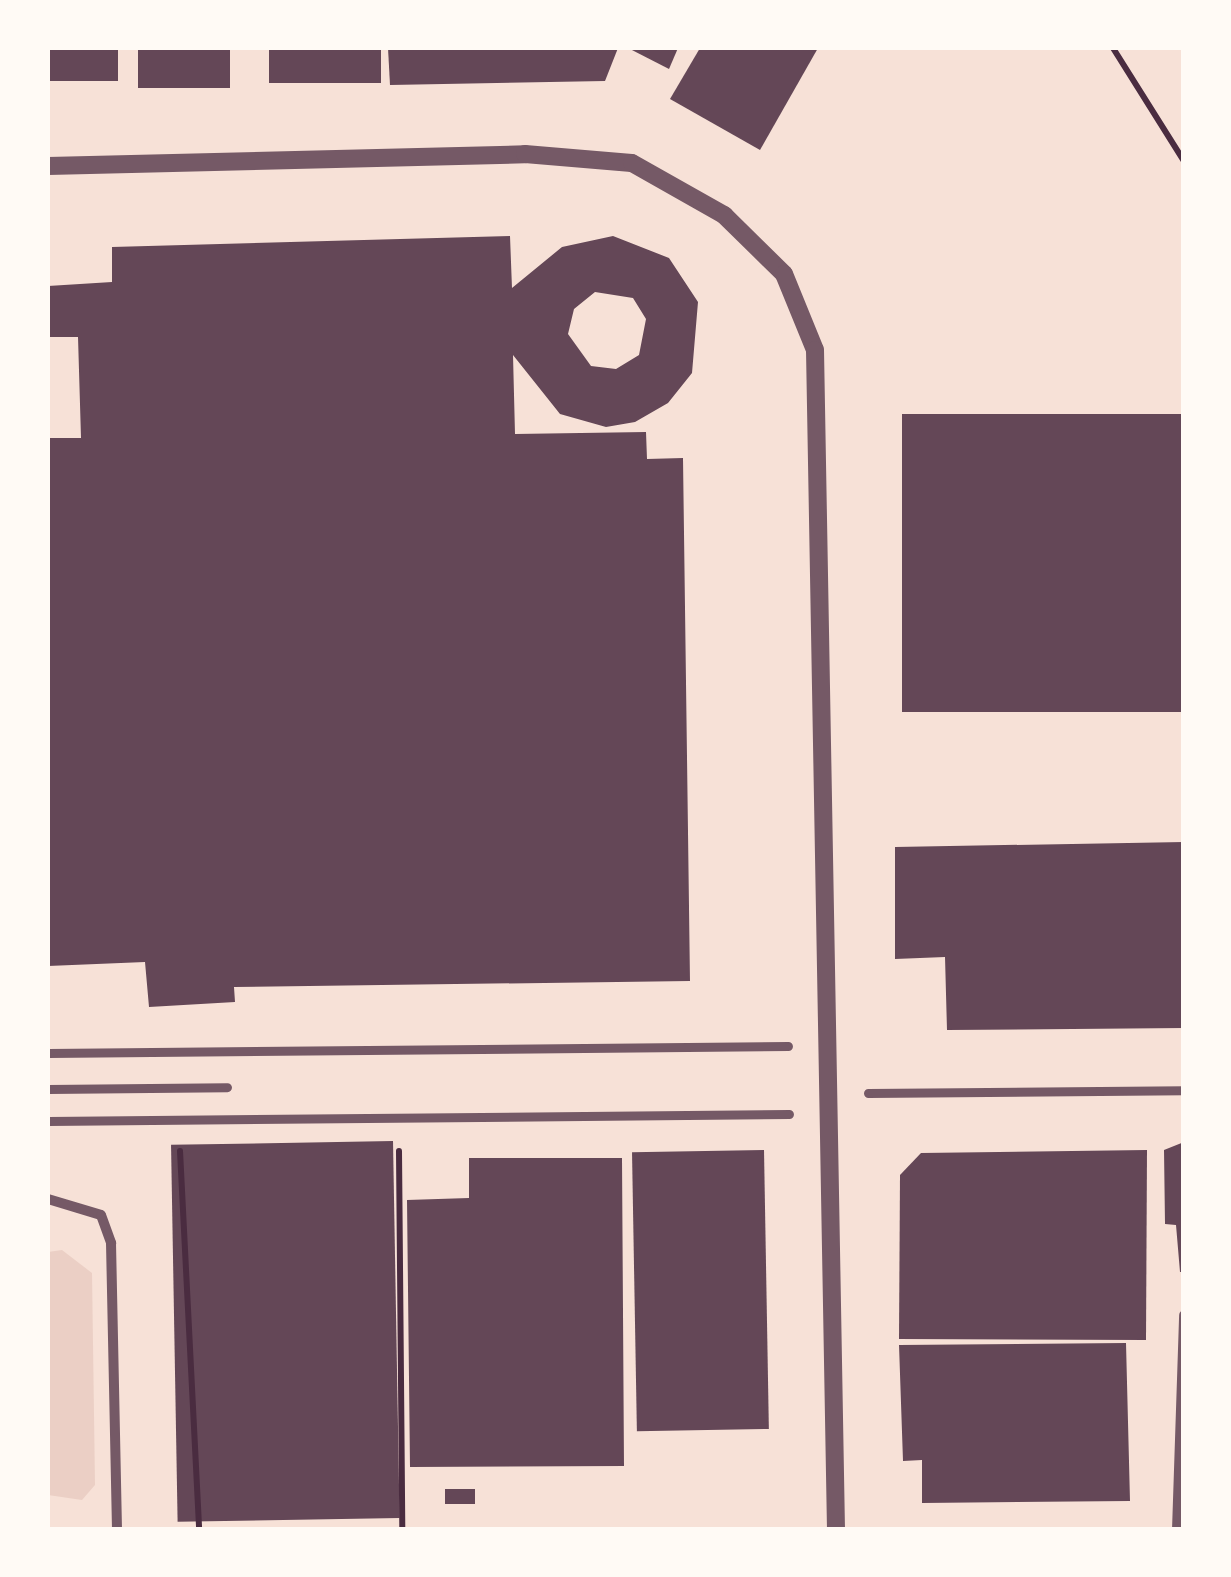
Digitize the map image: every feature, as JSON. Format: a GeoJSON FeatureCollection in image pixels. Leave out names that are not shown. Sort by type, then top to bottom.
{"type":"FeatureCollection","features":[{"type":"Feature","properties":{"kind":"street"},"geometry":{"type":"LineString","coordinates":[[48,166],[525,154],[632,163],[724,215],[784,274],[815,350],[836,1530]]}},
{"type":"Feature","properties":{"kind":"street"},"geometry":{"type":"LineString","coordinates":[[48,1053],[788,1046]]}},
{"type":"Feature","properties":{"kind":"street"},"geometry":{"type":"LineString","coordinates":[[48,1089],[227,1087]]}},
{"type":"Feature","properties":{"kind":"street"},"geometry":{"type":"LineString","coordinates":[[868,1094],[1184,1090]]}},
{"type":"Feature","properties":{"kind":"street"},"geometry":{"type":"LineString","coordinates":[[48,1120],[789,1114]]}},
{"type":"Feature","properties":{"kind":"street"},"geometry":{"type":"LineString","coordinates":[[48,1199],[101,1215],[111,1243],[117,1530]]}},
{"type":"Feature","properties":{"kind":"street"},"geometry":{"type":"LineString","coordinates":[[1177,1530],[1184,1316]]}},
{"type":"Feature","properties":{"kind":"path"},"geometry":{"type":"LineString","coordinates":[[1114,48],[1184,161]]}},
{"type":"Feature","properties":{"kind":"path"},"geometry":{"type":"LineString","coordinates":[[399,1118],[402,1530]]}},
{"type":"Feature","properties":{"kind":"path"},"geometry":{"type":"LineString","coordinates":[[179,1140],[199,1530]]}},
{"type":"Feature","properties":{"kind":"shaded area"},"geometry":{"type":"Polygon","coordinates":[[[62,1250],[92,1273],[95,1485],[82,1500],[48,1495],[48,1252],[62,1250]]]}},
{"type":"Feature","properties":{"kind":"building"},"geometry":{"type":"Polygon","coordinates":[[[48,48],[118,48],[118,81],[48,81],[48,48]]]}},
{"type":"Feature","properties":{"kind":"building"},"geometry":{"type":"Polygon","coordinates":[[[138,48],[230,48],[230,88],[138,88],[138,48]]]}},
{"type":"Feature","properties":{"kind":"building"},"geometry":{"type":"Polygon","coordinates":[[[269,48],[381,48],[381,83],[269,83],[269,48]]]}},
{"type":"Feature","properties":{"kind":"building"},"geometry":{"type":"Polygon","coordinates":[[[388,48],[618,48],[605,81],[390,85],[388,48]]]}},
{"type":"Feature","properties":{"kind":"building"},"geometry":{"type":"Polygon","coordinates":[[[628,48],[678,48],[669,69],[628,48]]]}},
{"type":"Feature","properties":{"kind":"building"},"geometry":{"type":"Polygon","coordinates":[[[700,48],[818,48],[760,150],[670,99],[700,48]]]}},
{"type":"Feature","properties":{"kind":"building"},"geometry":{"type":"Polygon","coordinates":[[[510,236],[512,288],[562,247],[613,236],[669,258],[698,302],[692,373],[668,403],[635,422],[606,427],[560,414],[513,355],[515,434],[646,432],[647,459],[683,458],[690,981],[234,987],[235,1002],[149,1007],[145,962],[48,966],[48,438],[81,438],[78,337],[48,337],[48,286],[112,282],[112,247],[510,236]],[[595,292],[574,309],[568,334],[591,366],[616,369],[639,355],[646,319],[633,298],[595,292]]]}},
{"type":"Feature","properties":{"kind":"building"},"geometry":{"type":"Polygon","coordinates":[[[902,414],[1184,414],[1184,712],[902,712],[902,414]]]}},
{"type":"Feature","properties":{"kind":"building"},"geometry":{"type":"Polygon","coordinates":[[[1184,842],[1184,1028],[947,1030],[945,957],[895,959],[895,847],[1184,842]]]}},
{"type":"Feature","properties":{"kind":"building"},"geometry":{"type":"Polygon","coordinates":[[[393,1141],[400,1518],[178,1522],[171,1145],[393,1141]]]}},
{"type":"Feature","properties":{"kind":"building"},"geometry":{"type":"Polygon","coordinates":[[[1184,1142],[1184,1272],[1180,1272],[1176,1225],[1165,1224],[1164,1150],[1184,1142]]]}},
{"type":"Feature","properties":{"kind":"building"},"geometry":{"type":"Polygon","coordinates":[[[764,1150],[769,1429],[637,1431],[632,1152],[764,1150]]]}},
{"type":"Feature","properties":{"kind":"building"},"geometry":{"type":"Polygon","coordinates":[[[1147,1150],[1146,1340],[899,1339],[900,1175],[921,1153],[1147,1150]]]}},
{"type":"Feature","properties":{"kind":"building"},"geometry":{"type":"Polygon","coordinates":[[[469,1158],[622,1158],[624,1466],[410,1467],[407,1200],[469,1198],[469,1158]]]}},
{"type":"Feature","properties":{"kind":"building"},"geometry":{"type":"Polygon","coordinates":[[[1126,1343],[1130,1501],[922,1503],[922,1460],[903,1461],[899,1345],[1126,1343]]]}},
{"type":"Feature","properties":{"kind":"building"},"geometry":{"type":"Polygon","coordinates":[[[445,1489],[475,1489],[475,1504],[445,1504],[445,1489]]]}}]}
